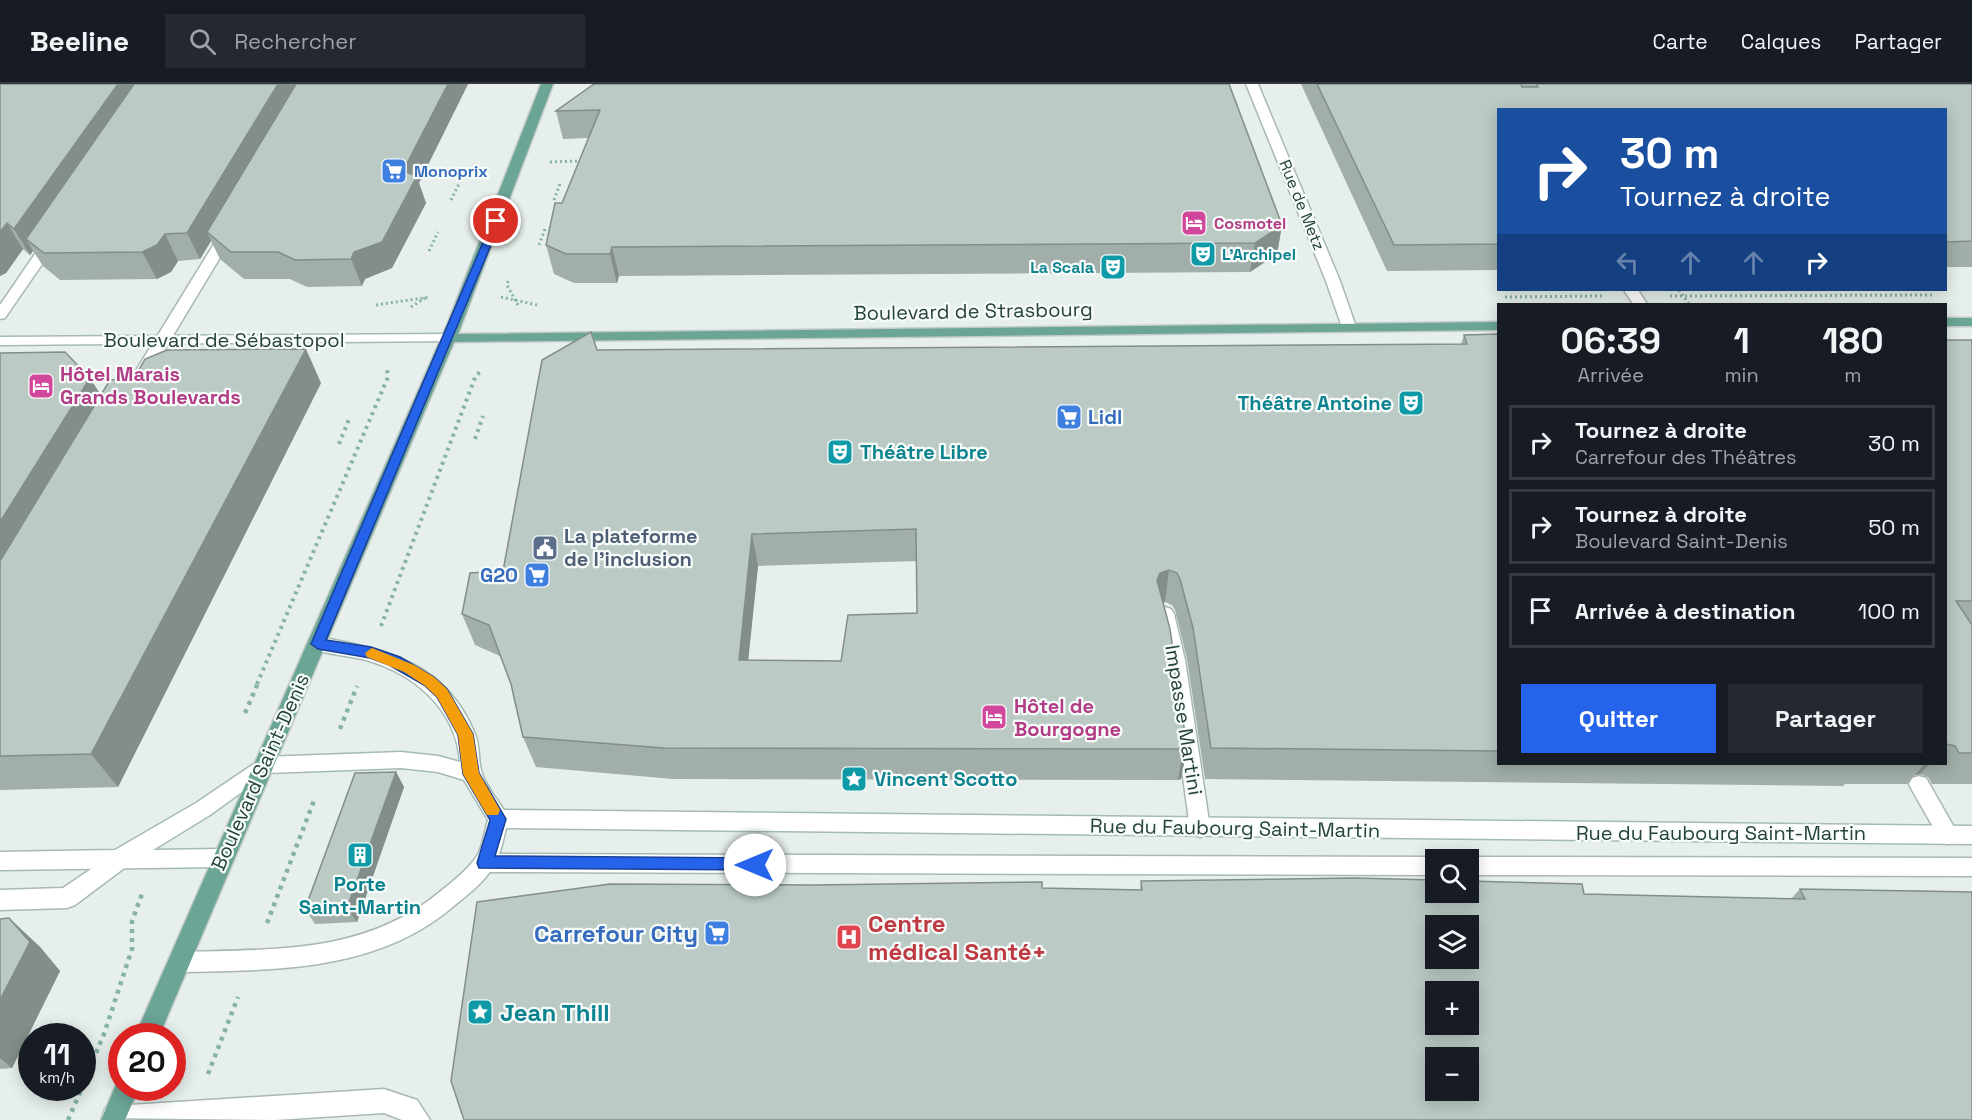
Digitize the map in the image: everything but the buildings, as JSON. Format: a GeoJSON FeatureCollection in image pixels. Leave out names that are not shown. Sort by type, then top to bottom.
{"type":"FeatureCollection","features":[{"type":"Feature","properties":{"kind":"main road","name":"Boulevard Saint-Denis"},"geometry":{"type":"LineString","coordinates":[[153,1023],[221,858],[318,644],[449,338],[519,163],[547,84]]}},
{"type":"Feature","properties":{"kind":"main road","name":"Rue de Metz"},"geometry":{"type":"LineString","coordinates":[[1252,84],[1333,281],[1349,327]]}},
{"type":"Feature","properties":{"kind":"main road"},"geometry":{"type":"LineString","coordinates":[[132,392],[162,340],[196,289],[237,217]]}},
{"type":"Feature","properties":{"kind":"main road"},"geometry":{"type":"LineString","coordinates":[[0,315],[56,234]]}},
{"type":"Feature","properties":{"kind":"main road"},"geometry":{"type":"LineString","coordinates":[[1947,322],[1972,322]]}},
{"type":"Feature","properties":{"kind":"main road","name":"Boulevard de Strasbourg"},"geometry":{"type":"LineString","coordinates":[[449,338],[1497,326]]}},
{"type":"Feature","properties":{"kind":"main road","name":"Boulevard de Sébastopol"},"geometry":{"type":"LineString","coordinates":[[0,341],[449,338]]}},
{"type":"Feature","properties":{"kind":"main road","name":"Impasse Martini"},"geometry":{"type":"LineString","coordinates":[[1164,611],[1176,660],[1200,828]]}},
{"type":"Feature","properties":{"kind":"main road"},"geometry":{"type":"LineString","coordinates":[[179,962],[335,954],[385,940],[437,911],[485,863],[498,819],[471,774],[465,734],[442,693],[429,681],[405,666],[371,652],[318,644]]}},
{"type":"Feature","properties":{"kind":"main road"},"geometry":{"type":"LineString","coordinates":[[0,900],[68,898],[119,859],[203,809],[264,765],[401,760],[438,764],[471,774]]}},
{"type":"Feature","properties":{"kind":"main road"},"geometry":{"type":"LineString","coordinates":[[1919,784],[1948,835]]}},
{"type":"Feature","properties":{"kind":"main road","name":"Rue du Faubourg Saint-Martin"},"geometry":{"type":"LineString","coordinates":[[498,819],[1972,835]]}},
{"type":"Feature","properties":{"kind":"main road"},"geometry":{"type":"LineString","coordinates":[[0,861],[221,858]]}},
{"type":"Feature","properties":{"kind":"main road","name":"Rue du Faubourg Saint-Martin"},"geometry":{"type":"LineString","coordinates":[[485,863],[1425,866]]}},
{"type":"Feature","properties":{"kind":"main road","name":"Rue du Faubourg Saint-Martin"},"geometry":{"type":"LineString","coordinates":[[1479,866],[1972,867]]}},
{"type":"Feature","properties":{"kind":"main road"},"geometry":{"type":"LineString","coordinates":[[122,1101],[114,1119],[384,1101],[408,1109],[418,1120]]}},
{"type":"Feature","properties":{"kind":"path"},"geometry":{"type":"LineString","coordinates":[[519,163],[587,161]]}},
{"type":"Feature","properties":{"kind":"path"},"geometry":{"type":"LineString","coordinates":[[451,200],[459,184]]}},
{"type":"Feature","properties":{"kind":"path"},"geometry":{"type":"LineString","coordinates":[[554,200],[560,184]]}},
{"type":"Feature","properties":{"kind":"path"},"geometry":{"type":"LineString","coordinates":[[539,245],[545,229]]}},
{"type":"Feature","properties":{"kind":"path"},"geometry":{"type":"LineString","coordinates":[[429,251],[438,232]]}},
{"type":"Feature","properties":{"kind":"path"},"geometry":{"type":"LineString","coordinates":[[1680,291],[1688,303]]}},
{"type":"Feature","properties":{"kind":"path"},"geometry":{"type":"LineString","coordinates":[[1665,296],[1937,295]]}},
{"type":"Feature","properties":{"kind":"path"},"geometry":{"type":"LineString","coordinates":[[193,1112],[476,375]]}},
{"type":"Feature","properties":{"kind":"path","name":"Boulevard Saint-Denis"},"geometry":{"type":"LineString","coordinates":[[243,716],[388,377]]}},
{"type":"Feature","properties":{"kind":"path"},"geometry":{"type":"LineString","coordinates":[[475,439],[483,416]]}},
{"type":"Feature","properties":{"kind":"path"},"geometry":{"type":"LineString","coordinates":[[339,444],[349,419]]}},
{"type":"Feature","properties":{"kind":"path"},"geometry":{"type":"LineString","coordinates":[[96,1053],[132,949],[132,921],[155,858]]}},
{"type":"Feature","properties":{"kind":"path"},"geometry":{"type":"LineString","coordinates":[[68,1120],[76,1101]]}},
{"type":"Feature","properties":{"kind":"slow traffic"},"geometry":{"type":"LineString","coordinates":[[372,653],[409,668],[442,693],[465,734],[471,774],[492,810]]}},
{"type":"Feature","properties":{"kind":"place","name":"Monoprix"},"geometry":{"type":"Point","coordinates":[394,171]}},
{"type":"Feature","properties":{"kind":"place","name":"Cosmotel"},"geometry":{"type":"Point","coordinates":[1194,223]}},
{"type":"Feature","properties":{"kind":"place","name":"L'Archipel"},"geometry":{"type":"Point","coordinates":[1203,254]}},
{"type":"Feature","properties":{"kind":"place","name":"La Scala"},"geometry":{"type":"Point","coordinates":[1113,267]}},
{"type":"Feature","properties":{"kind":"place","name":"Hôtel Marais Grands Boulevards"},"geometry":{"type":"Point","coordinates":[41,386]}},
{"type":"Feature","properties":{"kind":"place","name":"Théâtre Antoine"},"geometry":{"type":"Point","coordinates":[1411,403]}},
{"type":"Feature","properties":{"kind":"place","name":"Lidl"},"geometry":{"type":"Point","coordinates":[1069,417]}},
{"type":"Feature","properties":{"kind":"place","name":"Théâtre Libre"},"geometry":{"type":"Point","coordinates":[840,452]}},
{"type":"Feature","properties":{"kind":"place","name":"La plateforme de l'inclusion"},"geometry":{"type":"Point","coordinates":[545,548]}},
{"type":"Feature","properties":{"kind":"place","name":"G20"},"geometry":{"type":"Point","coordinates":[537,575]}},
{"type":"Feature","properties":{"kind":"place","name":"Hôtel de Bourgogne"},"geometry":{"type":"Point","coordinates":[994,717]}},
{"type":"Feature","properties":{"kind":"place","name":"Vincent Scotto"},"geometry":{"type":"Point","coordinates":[854,779]}},
{"type":"Feature","properties":{"kind":"place","name":"Porte Saint-Martin"},"geometry":{"type":"Point","coordinates":[360,855]}},
{"type":"Feature","properties":{"kind":"place","name":"Carrefour City"},"geometry":{"type":"Point","coordinates":[717,933]}},
{"type":"Feature","properties":{"kind":"place","name":"Centre médical Santé+"},"geometry":{"type":"Point","coordinates":[849,937]}},
{"type":"Feature","properties":{"kind":"place","name":"Jean Thill"},"geometry":{"type":"Point","coordinates":[480,1012]}},
{"type":"Feature","properties":{"kind":"route"},"geometry":{"type":"LineString","coordinates":[[496,221],[449,338],[318,644],[371,652],[394,661],[429,681],[442,693],[465,734],[471,774],[498,819],[485,863],[755,865]]}}]}
